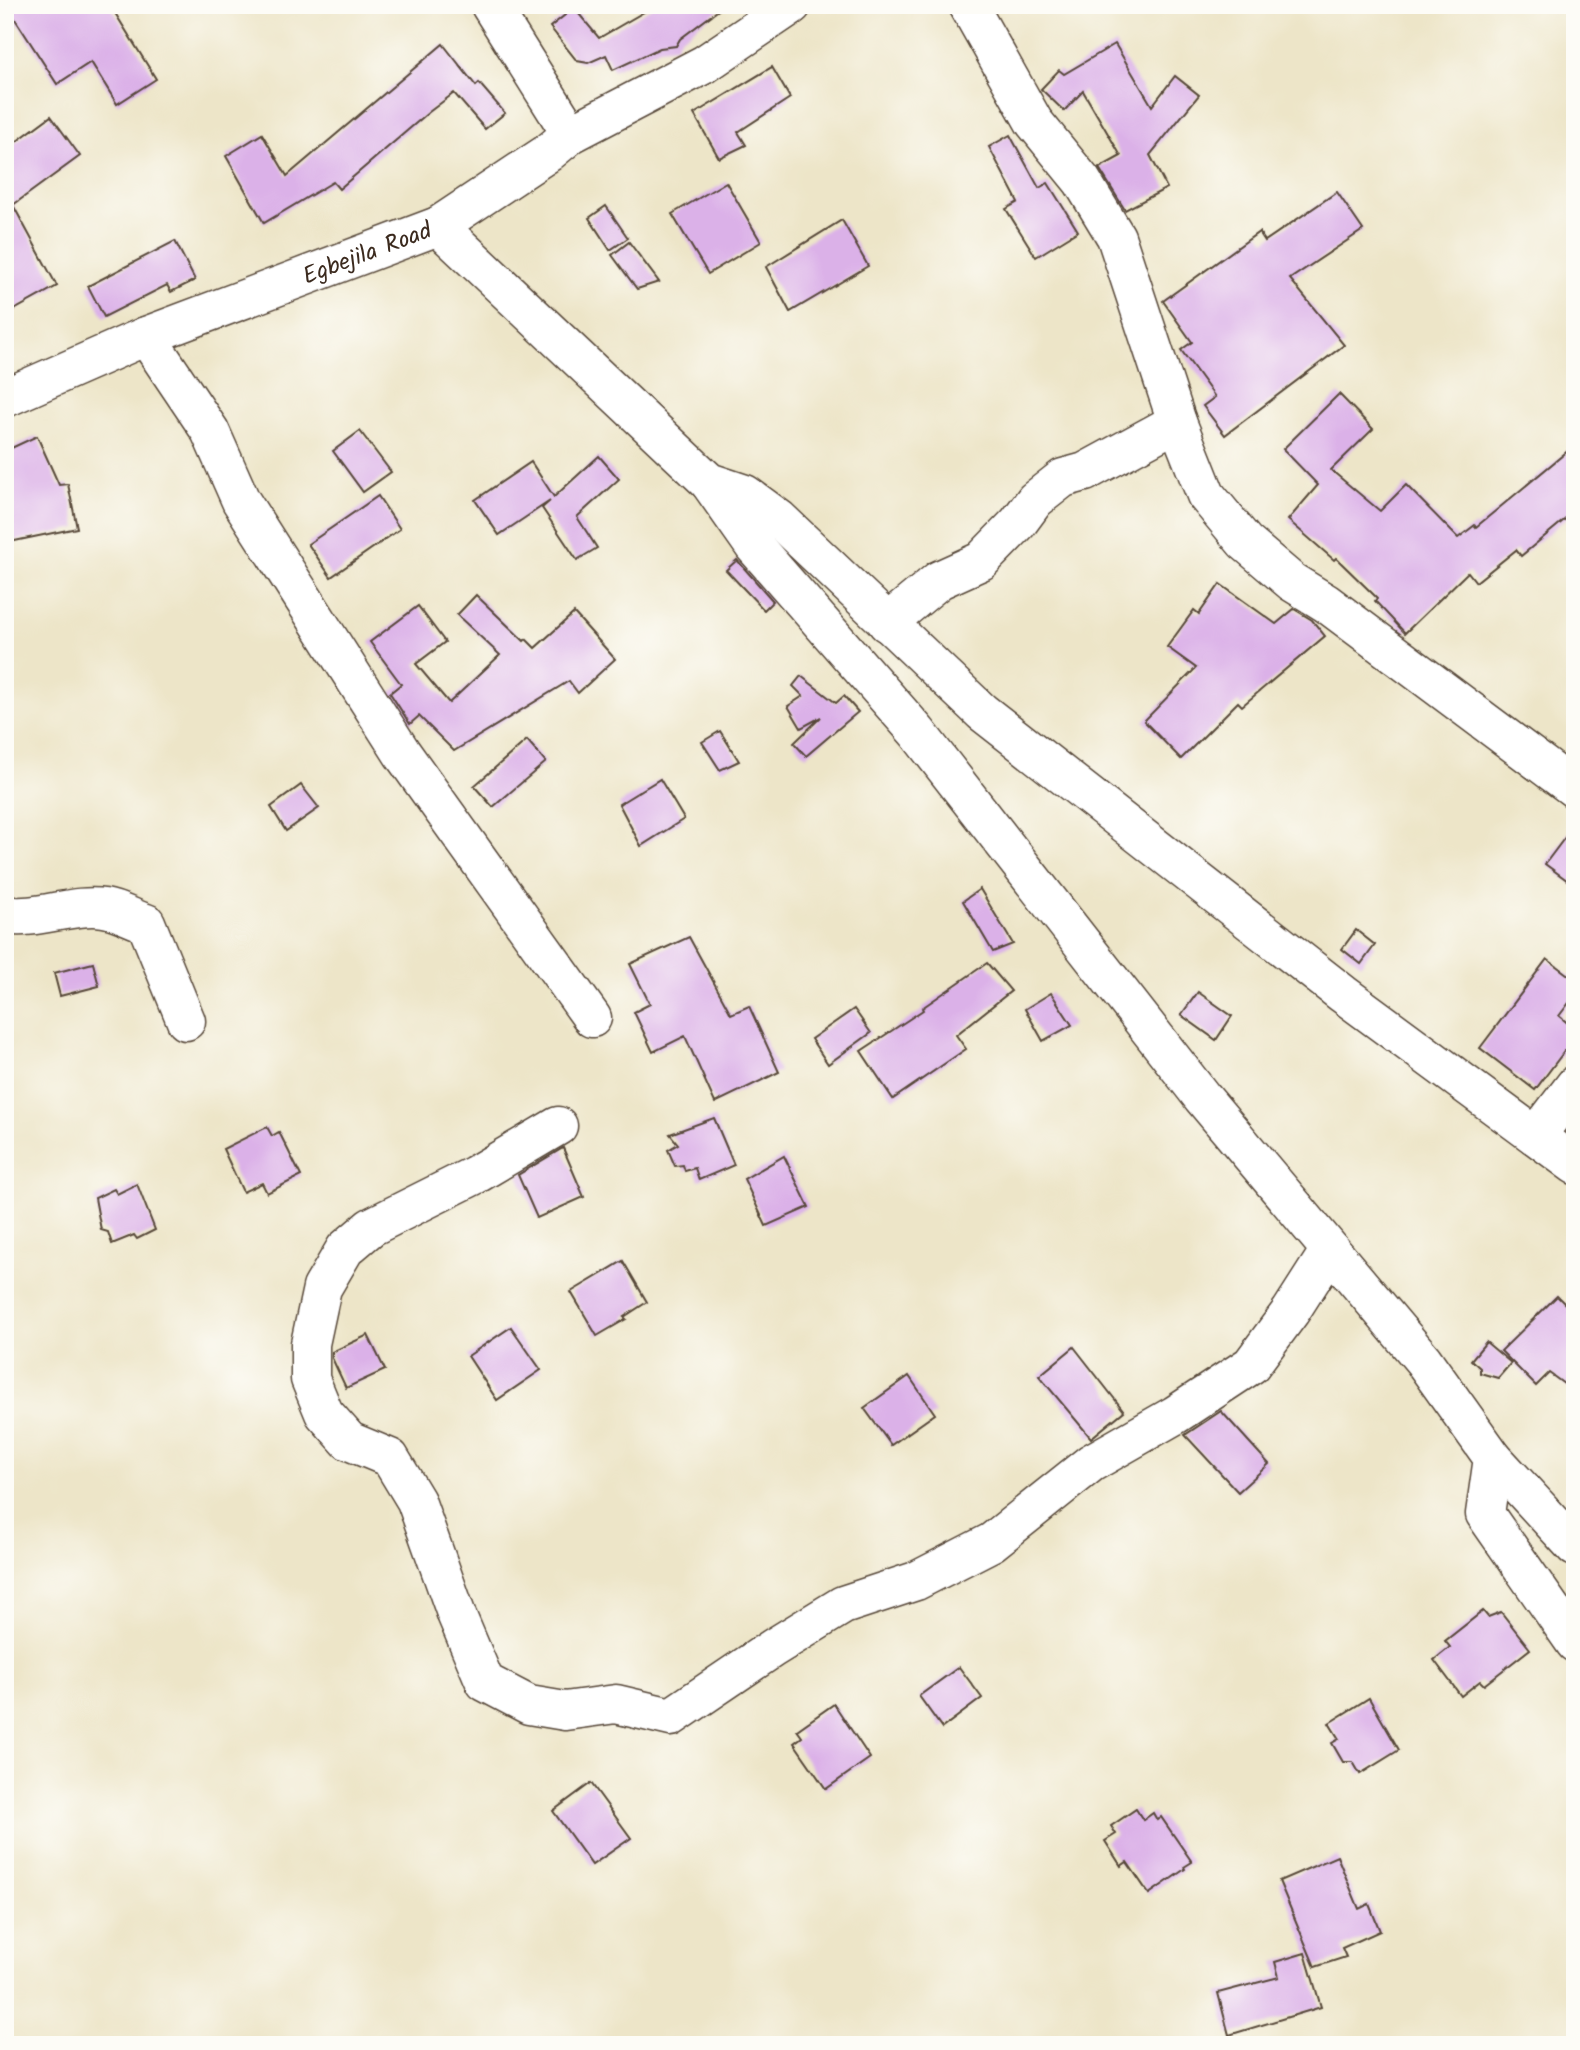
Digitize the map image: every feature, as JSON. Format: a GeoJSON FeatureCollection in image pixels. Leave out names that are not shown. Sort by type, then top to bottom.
{"type":"FeatureCollection","features":[{"type":"Feature","properties":{"kind":"street"},"geometry":{"type":"LineString","coordinates":[[490,5],[571,134]]}},
{"type":"Feature","properties":{"kind":"street","name":"Egbejila Road"},"geometry":{"type":"LineString","coordinates":[[5,398],[146,336],[438,226],[548,153],[571,134],[705,64],[792,5]]}},
{"type":"Feature","properties":{"kind":"street"},"geometry":{"type":"LineString","coordinates":[[968,5],[1034,122],[1082,181],[1116,237],[1177,422],[1206,495],[1245,542],[1292,582],[1326,603],[1575,789]]}},
{"type":"Feature","properties":{"kind":"street"},"geometry":{"type":"LineString","coordinates":[[438,226],[709,482],[754,546],[917,732],[1202,1097],[1423,1360],[1493,1458],[1575,1546]]}},
{"type":"Feature","properties":{"kind":"street"},"geometry":{"type":"LineString","coordinates":[[146,336],[210,431],[241,501],[380,719],[592,1018]]}},
{"type":"Feature","properties":{"kind":"street"},"geometry":{"type":"LineString","coordinates":[[887,623],[939,580],[981,561],[1018,523],[1035,500],[1063,478],[1085,472],[1177,422]]}},
{"type":"Feature","properties":{"kind":"street"},"geometry":{"type":"LineString","coordinates":[[709,482],[745,494],[779,519],[982,712],[1343,994],[1575,1165]]}},
{"type":"Feature","properties":{"kind":"street"},"geometry":{"type":"LineString","coordinates":[[5,915],[17,918],[53,911],[104,908],[146,923],[186,1021]]}},
{"type":"Feature","properties":{"kind":"street"},"geometry":{"type":"LineString","coordinates":[[1536,1136],[1575,1085]]}},
{"type":"Feature","properties":{"kind":"street"},"geometry":{"type":"LineString","coordinates":[[558,1126],[475,1175],[371,1227],[345,1249],[322,1288],[310,1344],[310,1379],[324,1413],[349,1441],[390,1458],[416,1501],[457,1616],[485,1682],[529,1705],[565,1711],[616,1704],[671,1717],[773,1648],[843,1605],[916,1581],[992,1542],[1091,1463],[1175,1415],[1251,1365],[1291,1311],[1330,1250]]}},
{"type":"Feature","properties":{"kind":"street"},"geometry":{"type":"LineString","coordinates":[[1493,1458],[1485,1514],[1575,1643]]}},
{"type":"Feature","properties":{"kind":"building"},"geometry":{"type":"Polygon","coordinates":[[[6,5],[110,5],[156,79],[117,104],[91,62],[57,84],[6,5]]]}},
{"type":"Feature","properties":{"kind":"building"},"geometry":{"type":"Polygon","coordinates":[[[656,5],[725,5],[680,39],[676,46],[660,48],[613,70],[606,55],[588,63],[577,61],[550,27],[574,8],[599,38],[656,5]]]}},
{"type":"Feature","properties":{"kind":"building"},"geometry":{"type":"Polygon","coordinates":[[[443,44],[476,86],[479,83],[505,113],[485,129],[454,93],[339,189],[333,182],[264,223],[226,156],[262,134],[287,176],[443,44]]]}},
{"type":"Feature","properties":{"kind":"building"},"geometry":{"type":"Polygon","coordinates":[[[1115,44],[1152,106],[1175,76],[1199,95],[1150,155],[1167,188],[1125,210],[1099,168],[1121,156],[1083,91],[1064,111],[1041,89],[1059,70],[1064,74],[1115,44]]]}},
{"type":"Feature","properties":{"kind":"building"},"geometry":{"type":"Polygon","coordinates":[[[772,67],[790,98],[738,132],[746,145],[719,158],[694,114],[772,67]]]}},
{"type":"Feature","properties":{"kind":"building"},"geometry":{"type":"Polygon","coordinates":[[[51,116],[80,156],[13,205],[57,286],[5,315],[5,150],[51,116]]]}},
{"type":"Feature","properties":{"kind":"building"},"geometry":{"type":"Polygon","coordinates":[[[1010,135],[1039,188],[1048,183],[1078,231],[1036,257],[1006,209],[1018,202],[989,147],[1010,135]]]}},
{"type":"Feature","properties":{"kind":"building"},"geometry":{"type":"Polygon","coordinates":[[[726,182],[761,242],[708,274],[672,214],[726,182]]]}},
{"type":"Feature","properties":{"kind":"building"},"geometry":{"type":"Polygon","coordinates":[[[1337,192],[1363,230],[1290,279],[1344,345],[1225,435],[1203,406],[1215,397],[1181,350],[1192,342],[1163,301],[1259,232],[1265,241],[1337,192]]]}},
{"type":"Feature","properties":{"kind":"building"},"geometry":{"type":"Polygon","coordinates":[[[606,206],[628,238],[610,250],[589,218],[606,206]]]}},
{"type":"Feature","properties":{"kind":"building"},"geometry":{"type":"Polygon","coordinates":[[[842,220],[868,266],[790,312],[766,267],[842,220]]]}},
{"type":"Feature","properties":{"kind":"building"},"geometry":{"type":"Polygon","coordinates":[[[175,241],[195,280],[171,292],[167,285],[104,317],[88,286],[175,241]]]}},
{"type":"Feature","properties":{"kind":"building"},"geometry":{"type":"Polygon","coordinates":[[[629,242],[659,282],[637,289],[612,255],[629,242]]]}},
{"type":"Feature","properties":{"kind":"building"},"geometry":{"type":"Polygon","coordinates":[[[1339,394],[1373,429],[1331,470],[1380,511],[1406,485],[1458,538],[1475,525],[1476,527],[1575,445],[1575,511],[1521,556],[1516,550],[1476,582],[1468,572],[1405,633],[1375,601],[1377,598],[1336,558],[1334,560],[1288,520],[1318,485],[1283,449],[1339,394]]]}},
{"type":"Feature","properties":{"kind":"building"},"geometry":{"type":"Polygon","coordinates":[[[360,431],[391,472],[363,492],[333,451],[360,431]]]}},
{"type":"Feature","properties":{"kind":"building"},"geometry":{"type":"Polygon","coordinates":[[[37,436],[59,485],[68,484],[77,528],[5,543],[5,451],[37,436]]]}},
{"type":"Feature","properties":{"kind":"building"},"geometry":{"type":"Polygon","coordinates":[[[599,456],[619,479],[577,517],[597,548],[577,560],[542,508],[550,501],[499,535],[475,500],[531,462],[554,497],[599,456]]]}},
{"type":"Feature","properties":{"kind":"building"},"geometry":{"type":"Polygon","coordinates":[[[378,496],[400,529],[331,577],[308,544],[378,496]]]}},
{"type":"Feature","properties":{"kind":"building"},"geometry":{"type":"Polygon","coordinates":[[[737,560],[773,601],[764,610],[726,570],[737,560]]]}},
{"type":"Feature","properties":{"kind":"building"},"geometry":{"type":"Polygon","coordinates":[[[1220,584],[1276,624],[1294,609],[1312,620],[1325,636],[1242,706],[1238,702],[1181,759],[1144,721],[1196,668],[1167,647],[1194,610],[1199,614],[1220,584]]]}},
{"type":"Feature","properties":{"kind":"building"},"geometry":{"type":"Polygon","coordinates":[[[476,595],[524,641],[526,639],[535,648],[574,613],[615,659],[578,693],[569,681],[454,751],[419,716],[410,724],[390,693],[401,684],[370,642],[418,606],[445,642],[416,664],[449,703],[500,655],[457,615],[476,595]]]}},
{"type":"Feature","properties":{"kind":"building"},"geometry":{"type":"Polygon","coordinates":[[[801,676],[836,703],[844,696],[858,712],[806,756],[794,743],[821,717],[801,728],[788,706],[803,696],[793,686],[801,676]]]}},
{"type":"Feature","properties":{"kind":"building"},"geometry":{"type":"Polygon","coordinates":[[[720,731],[739,761],[720,770],[702,742],[720,731]]]}},
{"type":"Feature","properties":{"kind":"building"},"geometry":{"type":"Polygon","coordinates":[[[527,740],[546,762],[493,807],[474,786],[527,740]]]}},
{"type":"Feature","properties":{"kind":"building"},"geometry":{"type":"Polygon","coordinates":[[[660,779],[684,819],[641,846],[619,804],[660,779]]]}},
{"type":"Feature","properties":{"kind":"building"},"geometry":{"type":"Polygon","coordinates":[[[301,785],[319,808],[286,831],[271,807],[301,785]]]}},
{"type":"Feature","properties":{"kind":"building"},"geometry":{"type":"Polygon","coordinates":[[[1575,824],[1575,886],[1545,864],[1575,824]]]}},
{"type":"Feature","properties":{"kind":"building"},"geometry":{"type":"Polygon","coordinates":[[[980,889],[1013,944],[993,952],[963,901],[980,889]]]}},
{"type":"Feature","properties":{"kind":"building"},"geometry":{"type":"Polygon","coordinates":[[[1356,930],[1375,945],[1361,964],[1342,949],[1356,930]]]}},
{"type":"Feature","properties":{"kind":"building"},"geometry":{"type":"Polygon","coordinates":[[[689,937],[731,1014],[749,1006],[779,1072],[715,1103],[685,1036],[653,1052],[634,1012],[650,1004],[630,964],[689,937]]]}},
{"type":"Feature","properties":{"kind":"building"},"geometry":{"type":"Polygon","coordinates":[[[1547,959],[1575,980],[1575,995],[1559,1016],[1575,1029],[1575,1037],[1535,1090],[1480,1048],[1547,959]]]}},
{"type":"Feature","properties":{"kind":"building"},"geometry":{"type":"Polygon","coordinates":[[[93,963],[99,986],[60,996],[54,973],[93,963]]]}},
{"type":"Feature","properties":{"kind":"building"},"geometry":{"type":"Polygon","coordinates":[[[987,963],[1011,991],[956,1035],[966,1049],[893,1099],[861,1051],[987,963]]]}},
{"type":"Feature","properties":{"kind":"building"},"geometry":{"type":"Polygon","coordinates":[[[1198,992],[1232,1016],[1216,1040],[1181,1015],[1198,992]]]}},
{"type":"Feature","properties":{"kind":"building"},"geometry":{"type":"Polygon","coordinates":[[[1051,993],[1072,1025],[1043,1041],[1025,1009],[1051,993]]]}},
{"type":"Feature","properties":{"kind":"building"},"geometry":{"type":"Polygon","coordinates":[[[854,1009],[871,1033],[828,1064],[811,1039],[854,1009]]]}},
{"type":"Feature","properties":{"kind":"building"},"geometry":{"type":"Polygon","coordinates":[[[714,1118],[734,1165],[699,1180],[695,1168],[685,1171],[683,1165],[675,1166],[668,1150],[678,1144],[670,1134],[714,1118]]]}},
{"type":"Feature","properties":{"kind":"building"},"geometry":{"type":"Polygon","coordinates":[[[267,1127],[272,1136],[279,1132],[301,1176],[267,1193],[262,1183],[243,1192],[223,1149],[267,1127]]]}},
{"type":"Feature","properties":{"kind":"building"},"geometry":{"type":"Polygon","coordinates":[[[563,1148],[584,1197],[537,1218],[518,1175],[563,1148]]]}},
{"type":"Feature","properties":{"kind":"building"},"geometry":{"type":"Polygon","coordinates":[[[784,1156],[809,1207],[766,1226],[744,1179],[784,1156]]]}},
{"type":"Feature","properties":{"kind":"building"},"geometry":{"type":"Polygon","coordinates":[[[137,1184],[155,1230],[137,1239],[134,1235],[112,1244],[108,1232],[101,1230],[95,1198],[114,1189],[117,1194],[137,1184]]]}},
{"type":"Feature","properties":{"kind":"building"},"geometry":{"type":"Polygon","coordinates":[[[623,1261],[647,1302],[624,1317],[626,1319],[597,1336],[571,1292],[623,1261]]]}},
{"type":"Feature","properties":{"kind":"building"},"geometry":{"type":"Polygon","coordinates":[[[1557,1296],[1575,1314],[1575,1392],[1549,1373],[1536,1386],[1501,1351],[1557,1296]]]}},
{"type":"Feature","properties":{"kind":"building"},"geometry":{"type":"Polygon","coordinates":[[[511,1327],[541,1370],[497,1400],[468,1356],[511,1327]]]}},
{"type":"Feature","properties":{"kind":"building"},"geometry":{"type":"Polygon","coordinates":[[[368,1335],[385,1370],[346,1388],[332,1358],[332,1352],[368,1335]]]}},
{"type":"Feature","properties":{"kind":"building"},"geometry":{"type":"Polygon","coordinates":[[[1486,1342],[1511,1363],[1498,1378],[1480,1373],[1480,1368],[1471,1360],[1486,1342]]]}},
{"type":"Feature","properties":{"kind":"building"},"geometry":{"type":"Polygon","coordinates":[[[1074,1347],[1124,1411],[1091,1438],[1039,1376],[1074,1347]]]}},
{"type":"Feature","properties":{"kind":"building"},"geometry":{"type":"Polygon","coordinates":[[[909,1376],[935,1414],[891,1445],[864,1408],[909,1376]]]}},
{"type":"Feature","properties":{"kind":"building"},"geometry":{"type":"Polygon","coordinates":[[[1221,1411],[1269,1464],[1238,1492],[1185,1435],[1221,1411]]]}},
{"type":"Feature","properties":{"kind":"building"},"geometry":{"type":"Polygon","coordinates":[[[1483,1611],[1488,1617],[1501,1612],[1530,1649],[1484,1685],[1480,1681],[1461,1696],[1434,1660],[1450,1647],[1445,1641],[1483,1611]]]}},
{"type":"Feature","properties":{"kind":"building"},"geometry":{"type":"Polygon","coordinates":[[[959,1667],[982,1698],[942,1728],[919,1696],[959,1667]]]}},
{"type":"Feature","properties":{"kind":"building"},"geometry":{"type":"Polygon","coordinates":[[[1369,1698],[1399,1750],[1360,1774],[1353,1762],[1343,1762],[1332,1743],[1339,1739],[1329,1723],[1369,1698]]]}},
{"type":"Feature","properties":{"kind":"building"},"geometry":{"type":"Polygon","coordinates":[[[834,1704],[870,1758],[826,1789],[794,1743],[802,1737],[797,1730],[834,1704]]]}},
{"type":"Feature","properties":{"kind":"building"},"geometry":{"type":"Polygon","coordinates":[[[591,1783],[631,1838],[592,1865],[553,1811],[591,1783]]]}},
{"type":"Feature","properties":{"kind":"building"},"geometry":{"type":"Polygon","coordinates":[[[1136,1809],[1143,1820],[1153,1813],[1157,1820],[1161,1817],[1192,1862],[1149,1894],[1127,1862],[1121,1866],[1105,1841],[1116,1834],[1111,1826],[1136,1809]]]}},
{"type":"Feature","properties":{"kind":"building"},"geometry":{"type":"Polygon","coordinates":[[[1337,1856],[1359,1909],[1369,1904],[1380,1931],[1342,1948],[1346,1957],[1315,1967],[1279,1881],[1337,1856]]]}},
{"type":"Feature","properties":{"kind":"building"},"geometry":{"type":"Polygon","coordinates":[[[1305,1953],[1321,2007],[1229,2035],[1218,1993],[1279,1977],[1275,1962],[1305,1953]]]}}]}
